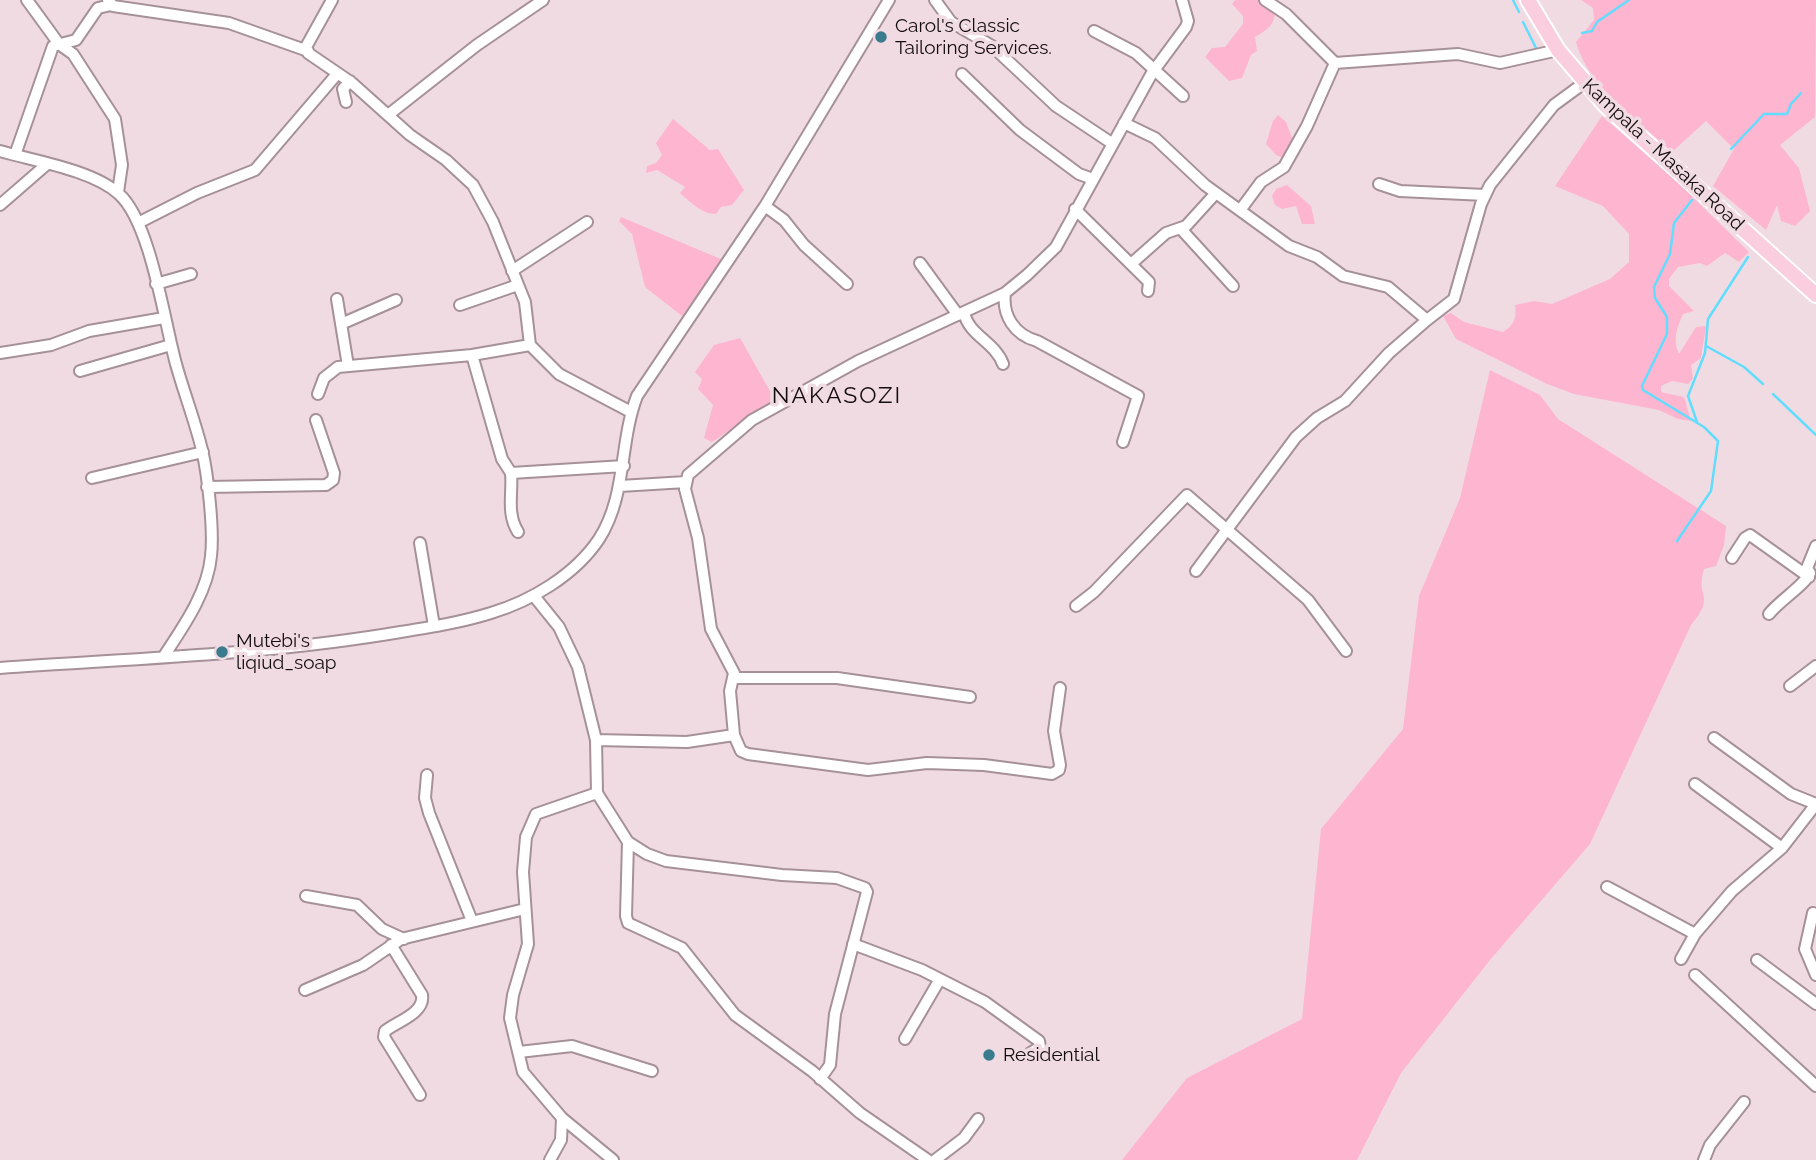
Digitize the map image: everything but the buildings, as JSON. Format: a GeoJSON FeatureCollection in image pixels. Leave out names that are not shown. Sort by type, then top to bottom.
{"type":"FeatureCollection","features":[{"type":"Feature","properties":{"kind":"main road","name":"Kampala - Masaka Road"},"geometry":{"type":"LineString","coordinates":[[1528,0],[1558,50],[1584,83],[1816,295]]}},
{"type":"Feature","properties":{"kind":"street"},"geometry":{"type":"LineString","coordinates":[[27,0],[60,44],[73,54],[115,119],[122,164],[118,192]]}},
{"type":"Feature","properties":{"kind":"street"},"geometry":{"type":"LineString","coordinates":[[308,51],[310,37],[332,0]]}},
{"type":"Feature","properties":{"kind":"street"},"geometry":{"type":"LineString","coordinates":[[388,115],[477,46],[543,0]]}},
{"type":"Feature","properties":{"kind":"street"},"geometry":{"type":"LineString","coordinates":[[0,668],[341,642],[492,613],[534,596],[553,584],[590,551],[606,526],[620,486],[631,412],[650,374],[765,206],[889,0]]}},
{"type":"Feature","properties":{"kind":"street"},"geometry":{"type":"LineString","coordinates":[[935,0],[951,22],[992,46],[1056,106],[1113,144]]}},
{"type":"Feature","properties":{"kind":"street"},"geometry":{"type":"LineString","coordinates":[[1060,688],[1054,731],[1060,765],[1052,774],[984,765],[927,763],[868,770],[800,763],[741,751],[734,735],[730,691],[733,678],[730,662],[711,629],[698,538],[686,482],[692,471],[722,442],[752,420],[858,361],[1005,293],[1056,247],[1155,68],[1185,27],[1188,21],[1182,0]]}},
{"type":"Feature","properties":{"kind":"street"},"geometry":{"type":"LineString","coordinates":[[1265,0],[1286,14],[1335,63],[1458,54],[1500,63],[1558,50]]}},
{"type":"Feature","properties":{"kind":"street"},"geometry":{"type":"LineString","coordinates":[[15,155],[53,46],[76,40],[94,12],[110,2],[229,23],[308,51],[350,81],[473,185],[493,222],[518,285],[529,320],[530,345],[559,374],[631,412]]}},
{"type":"Feature","properties":{"kind":"street"},"geometry":{"type":"LineString","coordinates":[[1094,31],[1136,53],[1182,96]]}},
{"type":"Feature","properties":{"kind":"street"},"geometry":{"type":"LineString","coordinates":[[1241,209],[1261,182],[1284,167],[1307,126],[1335,63]]}},
{"type":"Feature","properties":{"kind":"street"},"geometry":{"type":"LineString","coordinates":[[138,223],[197,193],[255,170],[337,74]]}},
{"type":"Feature","properties":{"kind":"street"},"geometry":{"type":"LineString","coordinates":[[962,74],[1020,130],[1079,174],[1093,179]]}},
{"type":"Feature","properties":{"kind":"street"},"geometry":{"type":"LineString","coordinates":[[346,102],[344,89],[350,81]]}},
{"type":"Feature","properties":{"kind":"street"},"geometry":{"type":"LineString","coordinates":[[1196,571],[1296,437],[1317,418],[1345,401],[1389,353],[1454,299],[1485,195],[1555,105],[1584,83]]}},
{"type":"Feature","properties":{"kind":"street"},"geometry":{"type":"LineString","coordinates":[[1124,123],[1155,138],[1216,193],[1289,246],[1317,257],[1343,276],[1388,287],[1427,320]]}},
{"type":"Feature","properties":{"kind":"street"},"geometry":{"type":"LineString","coordinates":[[0,151],[98,180],[118,192],[138,223],[202,452],[211,530],[208,570],[186,623],[164,656]]}},
{"type":"Feature","properties":{"kind":"street"},"geometry":{"type":"LineString","coordinates":[[0,205],[46,164]]}},
{"type":"Feature","properties":{"kind":"street"},"geometry":{"type":"LineString","coordinates":[[1379,184],[1415,193],[1485,195]]}},
{"type":"Feature","properties":{"kind":"street"},"geometry":{"type":"LineString","coordinates":[[1131,264],[1166,233],[1181,229],[1216,193]]}},
{"type":"Feature","properties":{"kind":"street"},"geometry":{"type":"LineString","coordinates":[[765,206],[784,220],[804,245],[847,284]]}},
{"type":"Feature","properties":{"kind":"street"},"geometry":{"type":"LineString","coordinates":[[1075,209],[1149,282],[1148,291]]}},
{"type":"Feature","properties":{"kind":"street"},"geometry":{"type":"LineString","coordinates":[[512,271],[587,222]]}},
{"type":"Feature","properties":{"kind":"street"},"geometry":{"type":"LineString","coordinates":[[1181,229],[1233,286]]}},
{"type":"Feature","properties":{"kind":"street"},"geometry":{"type":"LineString","coordinates":[[920,263],[969,326],[1000,355],[1003,364]]}},
{"type":"Feature","properties":{"kind":"street"},"geometry":{"type":"LineString","coordinates":[[156,284],[191,274]]}},
{"type":"Feature","properties":{"kind":"street"},"geometry":{"type":"LineString","coordinates":[[460,305],[518,285]]}},
{"type":"Feature","properties":{"kind":"street"},"geometry":{"type":"LineString","coordinates":[[1005,293],[1004,304],[1013,327],[1022,337],[1037,341],[1138,396],[1123,442]]}},
{"type":"Feature","properties":{"kind":"street"},"geometry":{"type":"LineString","coordinates":[[337,299],[348,366]]}},
{"type":"Feature","properties":{"kind":"street"},"geometry":{"type":"LineString","coordinates":[[341,324],[396,300]]}},
{"type":"Feature","properties":{"kind":"street"},"geometry":{"type":"LineString","coordinates":[[0,353],[51,345],[89,331],[164,318]]}},
{"type":"Feature","properties":{"kind":"street"},"geometry":{"type":"LineString","coordinates":[[80,371],[171,345]]}},
{"type":"Feature","properties":{"kind":"street"},"geometry":{"type":"LineString","coordinates":[[318,394],[330,370],[472,355],[530,345]]}},
{"type":"Feature","properties":{"kind":"street"},"geometry":{"type":"LineString","coordinates":[[472,355],[502,459],[511,472],[510,507],[519,532]]}},
{"type":"Feature","properties":{"kind":"street"},"geometry":{"type":"LineString","coordinates":[[207,487],[326,485],[333,480],[334,473],[316,420]]}},
{"type":"Feature","properties":{"kind":"street"},"geometry":{"type":"LineString","coordinates":[[92,478],[202,452]]}},
{"type":"Feature","properties":{"kind":"street"},"geometry":{"type":"LineString","coordinates":[[511,472],[624,466]]}},
{"type":"Feature","properties":{"kind":"street"},"geometry":{"type":"LineString","coordinates":[[620,486],[686,482]]}},
{"type":"Feature","properties":{"kind":"street"},"geometry":{"type":"LineString","coordinates":[[1076,606],[1094,592],[1155,530],[1183,496],[1191,497],[1308,600],[1346,651]]}},
{"type":"Feature","properties":{"kind":"street"},"geometry":{"type":"LineString","coordinates":[[1732,558],[1745,538],[1750,536],[1812,576]]}},
{"type":"Feature","properties":{"kind":"street"},"geometry":{"type":"LineString","coordinates":[[420,542],[434,626]]}},
{"type":"Feature","properties":{"kind":"street"},"geometry":{"type":"LineString","coordinates":[[1812,576],[1807,568],[1816,546]]}},
{"type":"Feature","properties":{"kind":"street"},"geometry":{"type":"LineString","coordinates":[[1769,614],[1780,600],[1812,576]]}},
{"type":"Feature","properties":{"kind":"street"},"geometry":{"type":"LineString","coordinates":[[534,596],[571,648],[579,667],[596,740],[597,793],[628,842],[647,854],[666,861],[771,874],[837,878],[860,884],[867,892],[835,1014],[830,1065],[820,1079]]}},
{"type":"Feature","properties":{"kind":"street"},"geometry":{"type":"LineString","coordinates":[[1790,686],[1816,666]]}},
{"type":"Feature","properties":{"kind":"street"},"geometry":{"type":"LineString","coordinates":[[733,678],[837,678],[970,697]]}},
{"type":"Feature","properties":{"kind":"street"},"geometry":{"type":"LineString","coordinates":[[596,740],[687,742],[734,735]]}},
{"type":"Feature","properties":{"kind":"street"},"geometry":{"type":"LineString","coordinates":[[1681,959],[1695,934],[1732,891],[1782,848],[1816,804],[1791,794],[1714,738]]}},
{"type":"Feature","properties":{"kind":"street"},"geometry":{"type":"LineString","coordinates":[[427,775],[425,798],[429,813],[472,921]]}},
{"type":"Feature","properties":{"kind":"street"},"geometry":{"type":"LineString","coordinates":[[1695,784],[1782,848]]}},
{"type":"Feature","properties":{"kind":"street"},"geometry":{"type":"LineString","coordinates":[[597,793],[545,809],[536,814],[530,823],[523,872],[528,944],[513,995],[510,1018],[528,1080],[562,1118],[613,1160]]}},
{"type":"Feature","properties":{"kind":"street"},"geometry":{"type":"LineString","coordinates":[[628,842],[627,921],[682,948],[735,1015],[860,1113],[928,1160]]}},
{"type":"Feature","properties":{"kind":"street"},"geometry":{"type":"LineString","coordinates":[[1607,887],[1695,934]]}},
{"type":"Feature","properties":{"kind":"street"},"geometry":{"type":"LineString","coordinates":[[306,896],[357,905],[382,929],[404,939]]}},
{"type":"Feature","properties":{"kind":"street"},"geometry":{"type":"LineString","coordinates":[[305,990],[363,965],[404,939],[525,909]]}},
{"type":"Feature","properties":{"kind":"street"},"geometry":{"type":"LineString","coordinates":[[1814,913],[1805,949],[1816,975]]}},
{"type":"Feature","properties":{"kind":"street"},"geometry":{"type":"LineString","coordinates":[[853,944],[940,979],[985,1002],[1011,1024],[1039,1041],[1040,1047],[1029,1054]]}},
{"type":"Feature","properties":{"kind":"street"},"geometry":{"type":"LineString","coordinates":[[391,945],[422,995],[423,1001],[418,1009],[386,1031],[384,1037],[420,1096]]}},
{"type":"Feature","properties":{"kind":"street"},"geometry":{"type":"LineString","coordinates":[[1757,960],[1816,1004]]}},
{"type":"Feature","properties":{"kind":"street"},"geometry":{"type":"LineString","coordinates":[[1695,975],[1816,1086]]}},
{"type":"Feature","properties":{"kind":"street"},"geometry":{"type":"LineString","coordinates":[[905,1039],[940,979]]}},
{"type":"Feature","properties":{"kind":"street"},"geometry":{"type":"LineString","coordinates":[[519,1052],[572,1046],[652,1070]]}},
{"type":"Feature","properties":{"kind":"street"},"geometry":{"type":"LineString","coordinates":[[1704,1160],[1710,1145],[1744,1102]]}},
{"type":"Feature","properties":{"kind":"street"},"geometry":{"type":"LineString","coordinates":[[550,1160],[561,1140],[562,1118]]}},
{"type":"Feature","properties":{"kind":"street"},"geometry":{"type":"LineString","coordinates":[[935,1160],[964,1138],[978,1119]]}},
{"type":"Feature","properties":{"kind":"shaded area"},"geometry":{"type":"Polygon","coordinates":[[[1235,0],[1263,0],[1274,8],[1275,14],[1270,26],[1255,37],[1257,51],[1251,55],[1242,78],[1229,81],[1205,57],[1212,48],[1225,47],[1243,24],[1243,16],[1232,4],[1235,0]]]}},
{"type":"Feature","properties":{"kind":"shaded area"},"geometry":{"type":"Polygon","coordinates":[[[1581,0],[1816,0],[1815,117],[1780,145],[1799,168],[1810,211],[1795,226],[1781,221],[1777,205],[1766,230],[1713,186],[1734,149],[1706,121],[1672,152],[1630,115],[1591,74],[1582,58],[1576,42],[1594,20],[1593,8],[1581,0]]]}},
{"type":"Feature","properties":{"kind":"shaded area"},"geometry":{"type":"Polygon","coordinates":[[[1278,115],[1286,122],[1295,146],[1286,159],[1276,155],[1266,144],[1273,121],[1278,115]]]}},
{"type":"Feature","properties":{"kind":"shaded area"},"geometry":{"type":"Polygon","coordinates":[[[1602,116],[1676,181],[1749,252],[1739,262],[1725,253],[1707,266],[1700,263],[1678,267],[1669,279],[1669,286],[1694,311],[1683,314],[1679,324],[1676,339],[1679,354],[1696,327],[1706,326],[1701,358],[1691,365],[1693,378],[1688,384],[1672,381],[1661,386],[1661,392],[1684,397],[1691,421],[1678,419],[1659,410],[1574,394],[1547,384],[1456,339],[1443,316],[1451,313],[1464,322],[1503,332],[1514,321],[1515,305],[1534,301],[1552,304],[1610,279],[1629,262],[1629,234],[1603,206],[1555,186],[1602,116]]]}},
{"type":"Feature","properties":{"kind":"shaded area"},"geometry":{"type":"Polygon","coordinates":[[[673,119],[710,150],[718,149],[744,190],[732,205],[721,207],[716,214],[706,212],[680,193],[685,187],[657,170],[646,173],[647,166],[656,163],[662,155],[656,143],[673,119]]]}},
{"type":"Feature","properties":{"kind":"shaded area"},"geometry":{"type":"Polygon","coordinates":[[[1287,185],[1311,206],[1315,224],[1302,224],[1296,206],[1282,209],[1275,205],[1272,196],[1276,189],[1287,185]]]}},
{"type":"Feature","properties":{"kind":"shaded area"},"geometry":{"type":"Polygon","coordinates":[[[621,217],[723,260],[682,316],[645,287],[632,234],[619,221],[621,217]]]}},
{"type":"Feature","properties":{"kind":"shaded area"},"geometry":{"type":"Polygon","coordinates":[[[740,338],[775,400],[712,442],[704,438],[713,405],[698,389],[702,379],[695,372],[714,345],[740,338]]]}},
{"type":"Feature","properties":{"kind":"shaded area"},"geometry":{"type":"Polygon","coordinates":[[[1490,370],[1540,395],[1558,419],[1726,526],[1724,545],[1716,566],[1704,569],[1703,608],[1691,625],[1590,844],[1490,960],[1401,1073],[1357,1160],[1122,1160],[1187,1078],[1302,1019],[1321,829],[1403,729],[1419,596],[1460,498],[1490,370]]]}},
{"type":"Feature","properties":{"kind":"waterway"},"geometry":{"type":"LineString","coordinates":[[1513,0],[1519,12]]}},
{"type":"Feature","properties":{"kind":"waterway"},"geometry":{"type":"LineString","coordinates":[[1582,33],[1592,31],[1597,22],[1629,0]]}},
{"type":"Feature","properties":{"kind":"waterway"},"geometry":{"type":"LineString","coordinates":[[1523,22],[1537,50]]}},
{"type":"Feature","properties":{"kind":"waterway"},"geometry":{"type":"LineString","coordinates":[[1731,149],[1764,114],[1787,114],[1791,104],[1801,93]]}},
{"type":"Feature","properties":{"kind":"waterway"},"geometry":{"type":"LineString","coordinates":[[1677,541],[1711,491],[1718,441],[1704,427],[1643,390],[1642,386],[1667,334],[1667,317],[1655,298],[1654,287],[1670,254],[1674,223],[1692,200]]}},
{"type":"Feature","properties":{"kind":"waterway"},"geometry":{"type":"LineString","coordinates":[[1697,422],[1688,396],[1705,353],[1708,319],[1748,257]]}},
{"type":"Feature","properties":{"kind":"waterway"},"geometry":{"type":"LineString","coordinates":[[1706,346],[1744,367],[1763,384]]}},
{"type":"Feature","properties":{"kind":"waterway"},"geometry":{"type":"LineString","coordinates":[[1773,394],[1816,435]]}},
{"type":"Feature","properties":{"kind":"place","name":"Carol's Classic Tailoring Services."},"geometry":{"type":"Point","coordinates":[881,37]}},
{"type":"Feature","properties":{"kind":"place","name":"Mutebi's liqiud_soap"},"geometry":{"type":"Point","coordinates":[222,652]}},
{"type":"Feature","properties":{"kind":"place","name":"Residential"},"geometry":{"type":"Point","coordinates":[989,1055]}},
{"type":"Feature","properties":{"kind":"district","name":"NAKASOZI"},"geometry":{"type":"Point","coordinates":[837,396]}}]}
